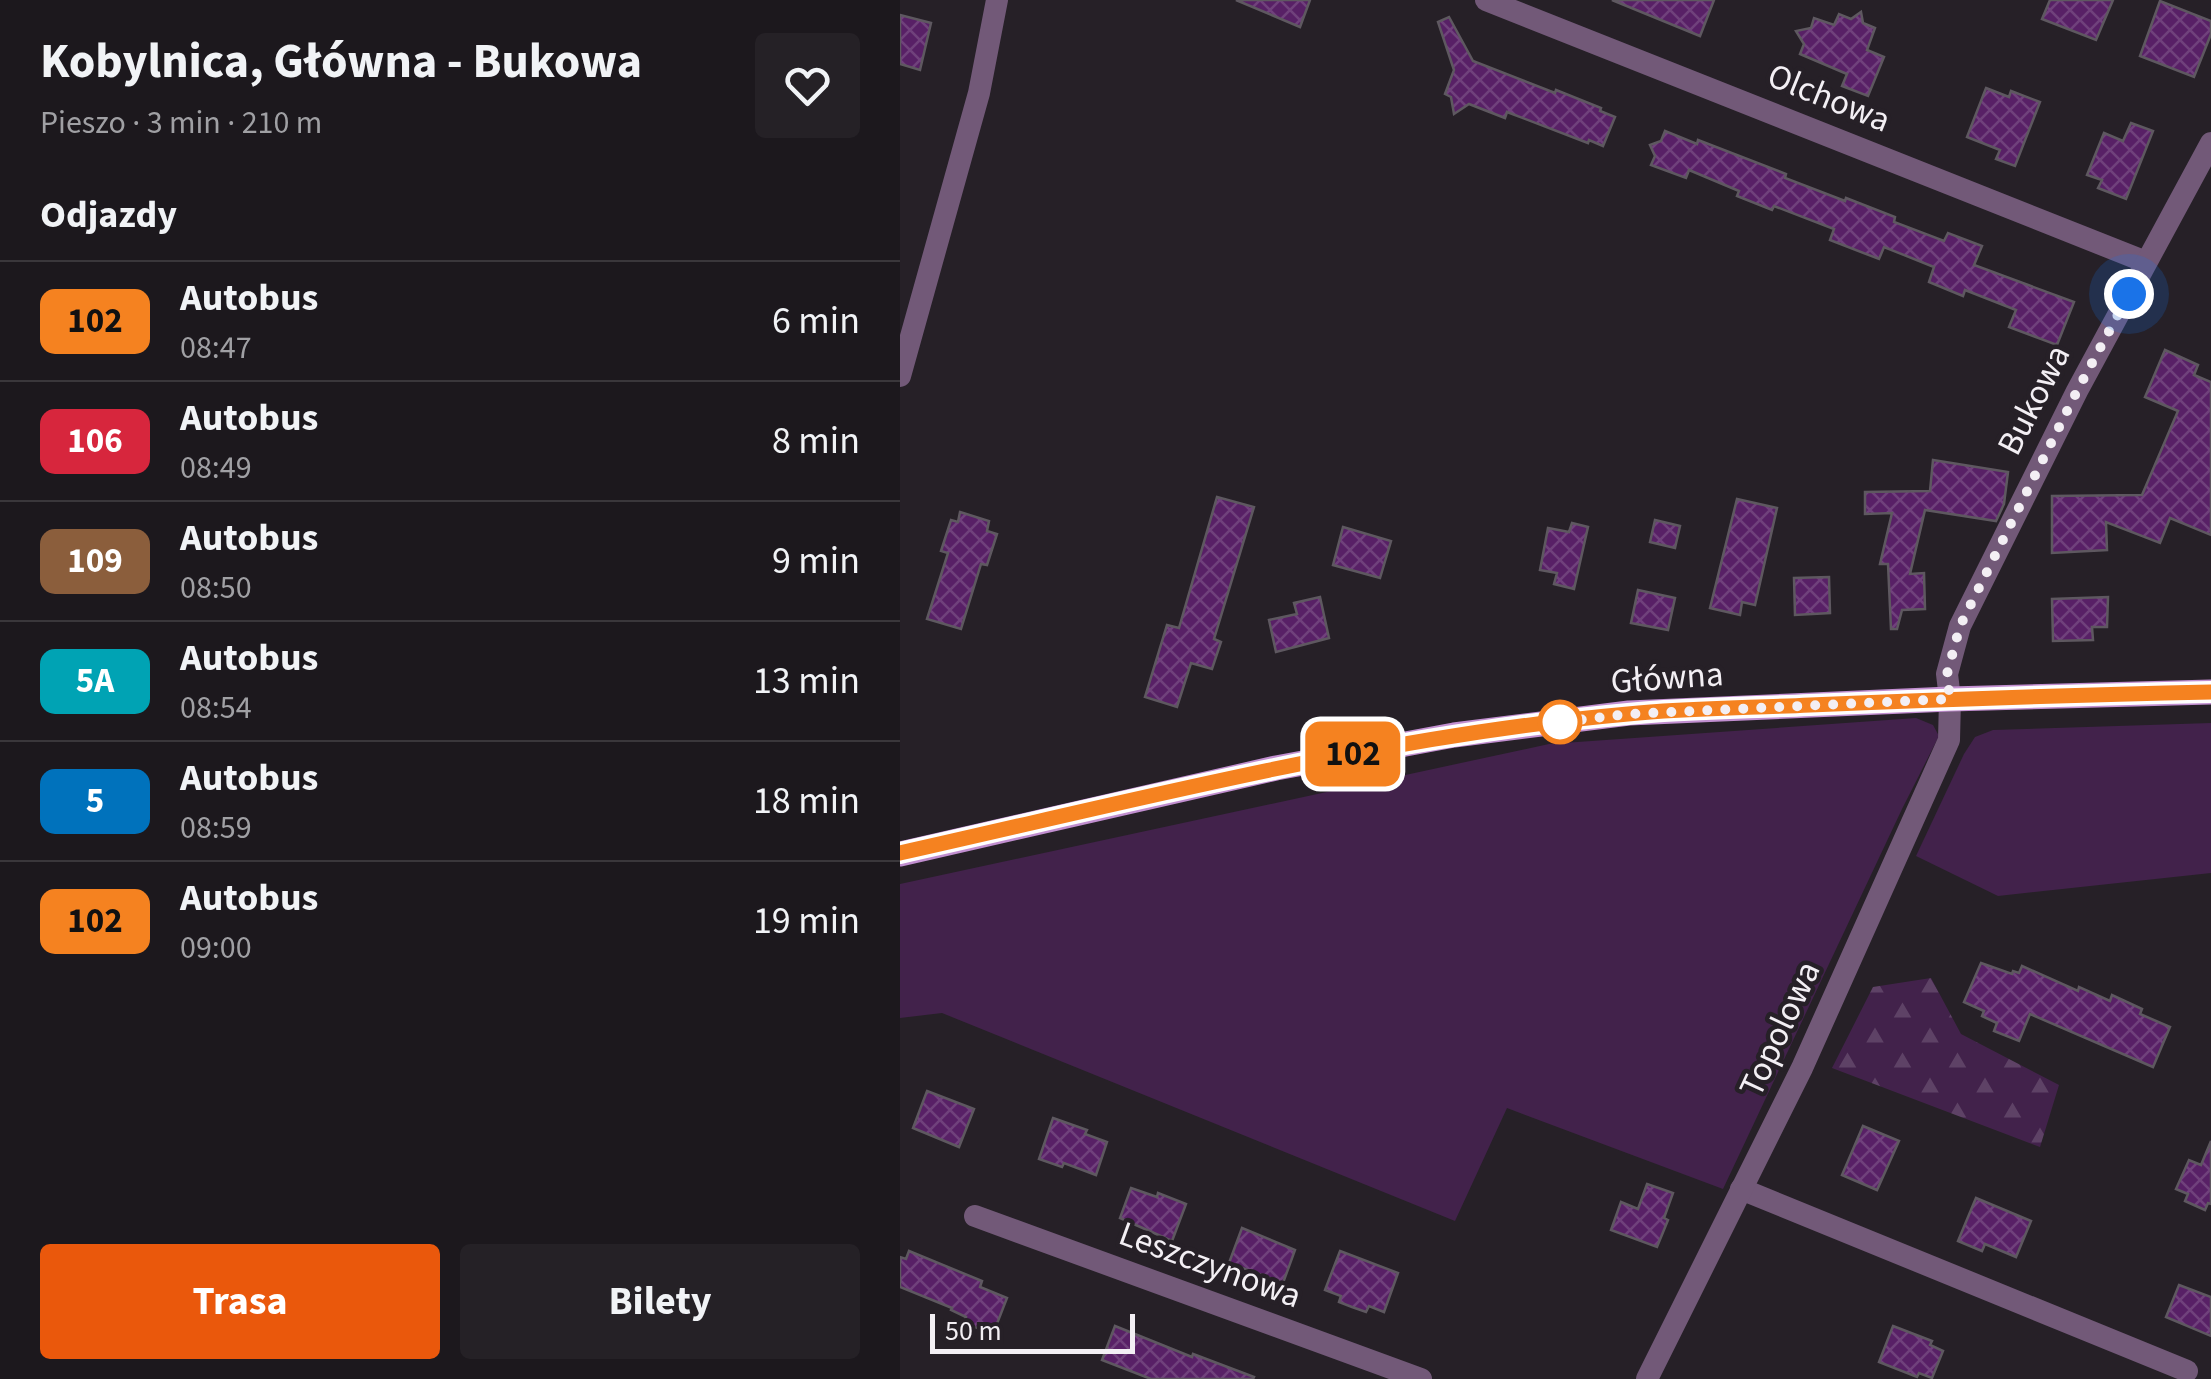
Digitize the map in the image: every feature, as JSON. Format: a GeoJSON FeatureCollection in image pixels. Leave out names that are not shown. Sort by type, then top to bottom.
{"type":"FeatureCollection","features":[{"type":"Feature","properties":{"kind":"main road","name":"Główna"},"geometry":{"type":"LineString","coordinates":[[900,854],[1276,768],[1454,735],[1629,714],[2211,692]]}},
{"type":"Feature","properties":{"kind":"street"},"geometry":{"type":"LineString","coordinates":[[900,376],[979,93],[997,0]]}},
{"type":"Feature","properties":{"kind":"street","name":"Olchowa"},"geometry":{"type":"LineString","coordinates":[[1486,0],[2146,262]]}},
{"type":"Feature","properties":{"kind":"street","name":"Bukowa"},"geometry":{"type":"LineString","coordinates":[[1950,699],[1947,674],[1960,626],[2077,391],[2211,143]]}},
{"type":"Feature","properties":{"kind":"street","name":"Topolowa"},"geometry":{"type":"LineString","coordinates":[[1646,1379],[1802,1068],[1949,740],[1950,699]]}},
{"type":"Feature","properties":{"kind":"street"},"geometry":{"type":"LineString","coordinates":[[1741,1189],[2187,1371]]}},
{"type":"Feature","properties":{"kind":"street","name":"Leszczynowa"},"geometry":{"type":"LineString","coordinates":[[975,1216],[1421,1379]]}},
{"type":"Feature","properties":{"kind":"green space"},"geometry":{"type":"Polygon","coordinates":[[[1916,718],[1933,725],[1939,736],[1723,1189],[1507,1108],[1455,1221],[942,1013],[900,1018],[900,884],[1549,744],[1916,718]]]}},
{"type":"Feature","properties":{"kind":"green space"},"geometry":{"type":"Polygon","coordinates":[[[2211,723],[2211,873],[1998,896],[1916,856],[1975,737],[1993,730],[2211,723]]]}},
{"type":"Feature","properties":{"kind":"green space"},"geometry":{"type":"Polygon","coordinates":[[[1931,978],[1961,1034],[2059,1085],[2040,1147],[1832,1068],[1873,987],[1931,978]]]}},
{"type":"Feature","properties":{"kind":"building"},"geometry":{"type":"Polygon","coordinates":[[[1236,0],[1310,0],[1300,27],[1236,0]]]}},
{"type":"Feature","properties":{"kind":"building"},"geometry":{"type":"Polygon","coordinates":[[[1612,0],[1714,0],[1700,36],[1612,0]]]}},
{"type":"Feature","properties":{"kind":"building"},"geometry":{"type":"Polygon","coordinates":[[[2050,0],[2113,0],[2096,40],[2042,19],[2050,0]]]}},
{"type":"Feature","properties":{"kind":"building"},"geometry":{"type":"Polygon","coordinates":[[[2160,1],[2211,21],[2211,34],[2194,77],[2140,56],[2160,1]]]}},
{"type":"Feature","properties":{"kind":"building"},"geometry":{"type":"Polygon","coordinates":[[[1861,12],[1863,23],[1875,28],[1867,50],[1884,57],[1868,96],[1842,86],[1847,74],[1800,54],[1804,44],[1796,31],[1811,28],[1814,18],[1834,25],[1839,14],[1851,19],[1861,12]]]}},
{"type":"Feature","properties":{"kind":"building"},"geometry":{"type":"Polygon","coordinates":[[[900,15],[931,23],[920,70],[900,64],[900,15]]]}},
{"type":"Feature","properties":{"kind":"building"},"geometry":{"type":"Polygon","coordinates":[[[1449,17],[1473,61],[1555,93],[1556,90],[1615,117],[1603,146],[1507,112],[1505,118],[1469,104],[1454,114],[1451,97],[1445,94],[1454,70],[1438,22],[1449,17]]]}},
{"type":"Feature","properties":{"kind":"building"},"geometry":{"type":"Polygon","coordinates":[[[1986,88],[2009,97],[2011,91],[2040,102],[2015,166],[1996,159],[2000,150],[1967,137],[1986,88]]]}},
{"type":"Feature","properties":{"kind":"building"},"geometry":{"type":"Polygon","coordinates":[[[2131,123],[2153,131],[2126,199],[2098,188],[2102,180],[2087,175],[2104,133],[2123,141],[2131,123]]]}},
{"type":"Feature","properties":{"kind":"building"},"geometry":{"type":"Polygon","coordinates":[[[1665,131],[1786,174],[1785,178],[1895,217],[1894,222],[1944,241],[1948,233],[1982,246],[1974,265],[2074,302],[2057,345],[2009,327],[2016,310],[1965,290],[1963,296],[1929,282],[1934,267],[1884,247],[1879,259],[1830,240],[1834,229],[1737,196],[1739,191],[1689,170],[1686,178],[1651,165],[1655,156],[1650,145],[1661,141],[1665,131]]]}},
{"type":"Feature","properties":{"kind":"building"},"geometry":{"type":"Polygon","coordinates":[[[2165,350],[2198,365],[2194,375],[2211,382],[2211,535],[2170,518],[2160,543],[2106,522],[2107,550],[2052,553],[2052,496],[2142,495],[2178,411],[2145,397],[2165,350]]]}},
{"type":"Feature","properties":{"kind":"building"},"geometry":{"type":"Polygon","coordinates":[[[1933,460],[2008,472],[2004,504],[1996,521],[1925,510],[1910,574],[1924,573],[1925,609],[1902,610],[1897,629],[1891,629],[1888,564],[1880,564],[1892,513],[1865,514],[1865,492],[1930,491],[1933,460]]]}},
{"type":"Feature","properties":{"kind":"building"},"geometry":{"type":"Polygon","coordinates":[[[1217,497],[1254,507],[1214,639],[1221,642],[1212,669],[1191,663],[1177,707],[1145,697],[1167,625],[1179,628],[1217,497]]]}},
{"type":"Feature","properties":{"kind":"building"},"geometry":{"type":"Polygon","coordinates":[[[1737,499],[1777,508],[1755,605],[1742,602],[1740,615],[1710,608],[1737,499]]]}},
{"type":"Feature","properties":{"kind":"building"},"geometry":{"type":"Polygon","coordinates":[[[960,512],[989,521],[987,531],[997,534],[987,565],[981,564],[961,629],[927,619],[948,553],[941,551],[951,520],[958,522],[960,512]]]}},
{"type":"Feature","properties":{"kind":"building"},"geometry":{"type":"Polygon","coordinates":[[[1655,520],[1680,526],[1675,548],[1650,542],[1655,520]]]}},
{"type":"Feature","properties":{"kind":"building"},"geometry":{"type":"Polygon","coordinates":[[[1572,523],[1588,527],[1574,589],[1554,584],[1557,573],[1540,570],[1548,528],[1569,532],[1572,523]]]}},
{"type":"Feature","properties":{"kind":"building"},"geometry":{"type":"Polygon","coordinates":[[[1343,527],[1391,541],[1380,578],[1333,565],[1343,527]]]}},
{"type":"Feature","properties":{"kind":"building"},"geometry":{"type":"Polygon","coordinates":[[[1829,577],[1830,613],[1795,615],[1794,578],[1829,577]]]}},
{"type":"Feature","properties":{"kind":"building"},"geometry":{"type":"Polygon","coordinates":[[[1638,590],[1675,598],[1668,630],[1631,623],[1638,590]]]}},
{"type":"Feature","properties":{"kind":"building"},"geometry":{"type":"Polygon","coordinates":[[[1320,597],[1329,638],[1276,652],[1269,620],[1297,614],[1294,603],[1320,597]]]}},
{"type":"Feature","properties":{"kind":"building"},"geometry":{"type":"Polygon","coordinates":[[[2108,597],[2107,627],[2092,627],[2093,640],[2053,641],[2052,599],[2108,597]]]}},
{"type":"Feature","properties":{"kind":"building"},"geometry":{"type":"Polygon","coordinates":[[[1981,963],[2012,974],[2019,973],[2022,966],[2078,991],[2079,987],[2110,1001],[2112,995],[2142,1009],[2140,1014],[2170,1027],[2153,1067],[2030,1014],[2019,1041],[1994,1031],[1997,1023],[1982,1016],[1984,1011],[1964,1002],[1981,963]]]}},
{"type":"Feature","properties":{"kind":"building"},"geometry":{"type":"Polygon","coordinates":[[[927,1091],[974,1109],[959,1147],[913,1128],[927,1091]]]}},
{"type":"Feature","properties":{"kind":"building"},"geometry":{"type":"Polygon","coordinates":[[[1053,1118],[1107,1142],[1096,1175],[1039,1159],[1053,1118]]]}},
{"type":"Feature","properties":{"kind":"building"},"geometry":{"type":"Polygon","coordinates":[[[1863,1126],[1899,1141],[1877,1190],[1842,1175],[1863,1126]]]}},
{"type":"Feature","properties":{"kind":"building"},"geometry":{"type":"Polygon","coordinates":[[[2211,1141],[2211,1204],[2205,1210],[2185,1201],[2188,1194],[2176,1189],[2189,1160],[2201,1165],[2211,1141]]]}},
{"type":"Feature","properties":{"kind":"building"},"geometry":{"type":"Polygon","coordinates":[[[1647,1184],[1673,1193],[1657,1247],[1611,1230],[1621,1202],[1638,1209],[1647,1184]]]}},
{"type":"Feature","properties":{"kind":"building"},"geometry":{"type":"Polygon","coordinates":[[[1131,1188],[1186,1204],[1172,1241],[1120,1218],[1131,1188]]]}},
{"type":"Feature","properties":{"kind":"building"},"geometry":{"type":"Polygon","coordinates":[[[1976,1198],[2031,1221],[2016,1257],[1985,1244],[1982,1251],[1958,1241],[1976,1198]]]}},
{"type":"Feature","properties":{"kind":"building"},"geometry":{"type":"Polygon","coordinates":[[[1242,1228],[1295,1250],[1283,1283],[1229,1263],[1242,1228]]]}},
{"type":"Feature","properties":{"kind":"building"},"geometry":{"type":"Polygon","coordinates":[[[909,1251],[982,1281],[980,1287],[1007,1298],[993,1334],[964,1323],[966,1317],[952,1308],[900,1287],[900,1257],[906,1259],[909,1251]]]}},
{"type":"Feature","properties":{"kind":"building"},"geometry":{"type":"Polygon","coordinates":[[[1340,1251],[1398,1273],[1384,1312],[1369,1306],[1366,1312],[1352,1307],[1339,1302],[1341,1296],[1325,1290],[1340,1251]]]}},
{"type":"Feature","properties":{"kind":"building"},"geometry":{"type":"Polygon","coordinates":[[[2179,1285],[2211,1297],[2211,1336],[2166,1317],[2179,1285]]]}},
{"type":"Feature","properties":{"kind":"building"},"geometry":{"type":"Polygon","coordinates":[[[1115,1326],[1254,1377],[1151,1379],[1102,1360],[1115,1326]]]}},
{"type":"Feature","properties":{"kind":"building"},"geometry":{"type":"Polygon","coordinates":[[[1893,1326],[1932,1341],[1930,1345],[1943,1351],[1932,1378],[1919,1373],[1917,1377],[1879,1362],[1893,1326]]]}},
{"type":"Feature","properties":{"kind":"bus line","name":"102"},"geometry":{"type":"LineString","coordinates":[[900,853],[1276,768],[1454,735],[1629,714],[2211,692]]}},
{"type":"Feature","properties":{"kind":"route"},"geometry":{"type":"LineString","coordinates":[[1560,722],[1553,723],[1629,714],[1950,699],[1947,674],[1960,626],[2129,294]]}}]}
